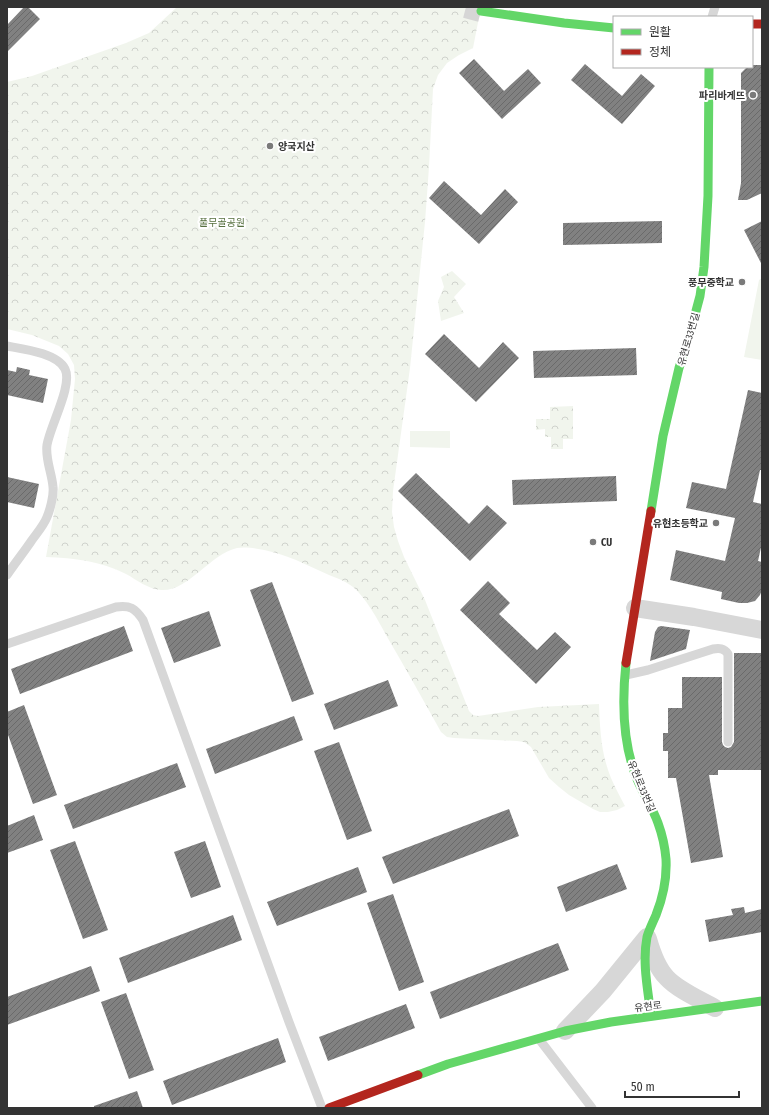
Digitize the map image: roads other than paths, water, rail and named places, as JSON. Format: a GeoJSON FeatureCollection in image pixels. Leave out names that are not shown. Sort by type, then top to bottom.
{"type":"FeatureCollection","features":[{"type":"Feature","properties":{"kind":"street"},"geometry":{"type":"LineString","coordinates":[[516,7],[550,12]]}},
{"type":"Feature","properties":{"kind":"street"},"geometry":{"type":"LineString","coordinates":[[481,11],[568,24],[613,28]]}},
{"type":"Feature","properties":{"kind":"street","name":"유현로33번길"},"geometry":{"type":"LineString","coordinates":[[565,1031],[603,991],[647,937],[662,900],[666,863],[664,844],[656,819],[635,774],[627,750],[623,702],[624,675],[663,436],[679,368],[700,296],[704,267],[708,196],[709,68]]}},
{"type":"Feature","properties":{"kind":"street"},"geometry":{"type":"LineString","coordinates":[[635,608],[694,617],[762,630]]}},
{"type":"Feature","properties":{"kind":"street"},"geometry":{"type":"LineString","coordinates":[[647,937],[652,954],[667,978],[678,987],[715,1008]]}},
{"type":"Feature","properties":{"kind":"street","name":"유현로33번길"},"geometry":{"type":"LineString","coordinates":[[647,937],[646,964],[652,1016]]}},
{"type":"Feature","properties":{"kind":"street","name":"유현로"},"geometry":{"type":"LineString","coordinates":[[329,1108],[448,1064],[565,1031],[611,1022],[762,1001]]}},
{"type":"Feature","properties":{"kind":"lane"},"geometry":{"type":"LineString","coordinates":[[7,346],[49,356],[61,364],[65,369],[67,376],[64,393],[47,444],[47,458],[53,487],[48,516],[36,536],[7,575]]}},
{"type":"Feature","properties":{"kind":"lane"},"geometry":{"type":"LineString","coordinates":[[7,644],[116,607],[124,606],[132,608],[143,620],[286,1015],[322,1108]]}},
{"type":"Feature","properties":{"kind":"lane"},"geometry":{"type":"LineString","coordinates":[[624,675],[648,670],[713,649],[718,648],[726,651],[728,654],[728,742]]}},
{"type":"Feature","properties":{"kind":"lane"},"geometry":{"type":"LineString","coordinates":[[538,1038],[592,1108]]}},
{"type":"Feature","properties":{"kind":"tunnel"},"geometry":{"type":"LineString","coordinates":[[466,7],[481,11]]}},
{"type":"Feature","properties":{"kind":"place","name":"파리바게뜨"},"geometry":{"type":"Point","coordinates":[753,95]}},
{"type":"Feature","properties":{"kind":"place","name":"양국지산"},"geometry":{"type":"Point","coordinates":[270,146]}},
{"type":"Feature","properties":{"kind":"place","name":"풍무중학교"},"geometry":{"type":"Point","coordinates":[742,282]}},
{"type":"Feature","properties":{"kind":"place","name":"유현초등학교"},"geometry":{"type":"Point","coordinates":[716,523]}},
{"type":"Feature","properties":{"kind":"place","name":"CU"},"geometry":{"type":"Point","coordinates":[593,542]}},
{"type":"Feature","properties":{"kind":"park label","name":"풀무골공원"},"geometry":{"type":"Point","coordinates":[222,222]}}]}
